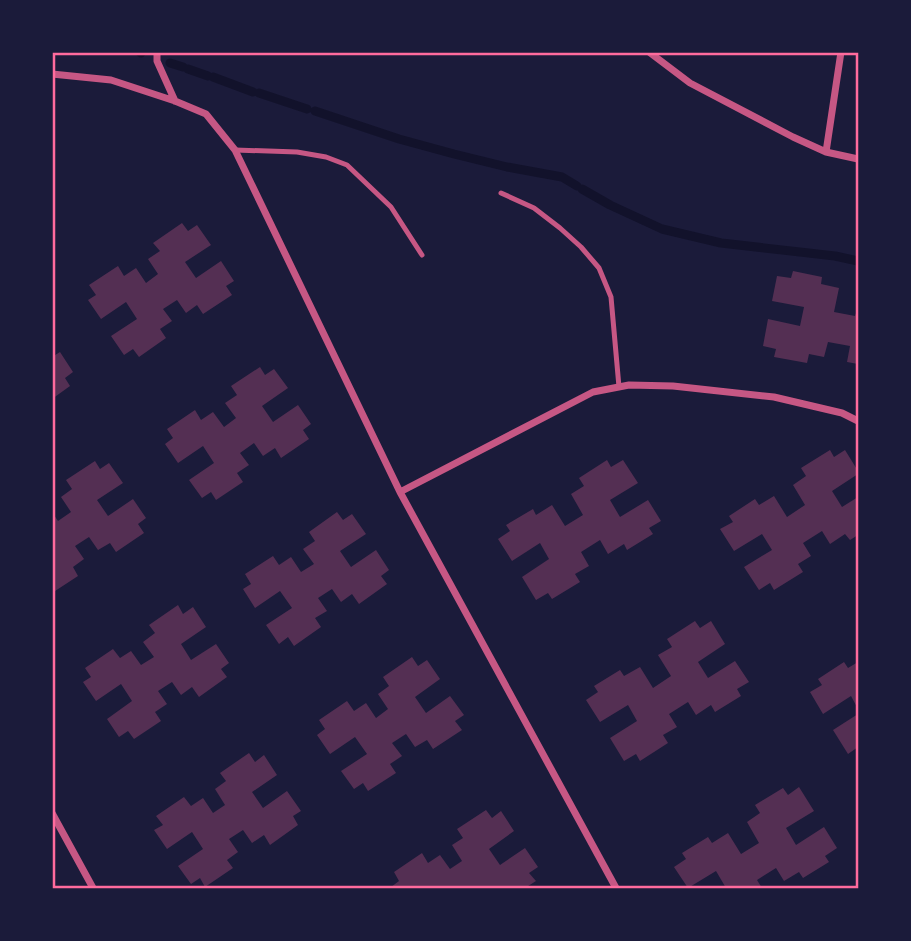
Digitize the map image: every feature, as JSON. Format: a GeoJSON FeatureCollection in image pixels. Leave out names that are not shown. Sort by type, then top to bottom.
{"type":"FeatureCollection","features":[{"type":"Feature","properties":{"kind":"street"},"geometry":{"type":"LineString","coordinates":[[157,52],[157,61],[175,101]]}},
{"type":"Feature","properties":{"kind":"street"},"geometry":{"type":"LineString","coordinates":[[649,52],[690,83],[825,152],[859,159]]}},
{"type":"Feature","properties":{"kind":"street"},"geometry":{"type":"LineString","coordinates":[[825,152],[841,52]]}},
{"type":"Feature","properties":{"kind":"street"},"geometry":{"type":"LineString","coordinates":[[52,74],[111,80],[175,101],[205,114],[234,150],[400,492],[616,888]]}},
{"type":"Feature","properties":{"kind":"street"},"geometry":{"type":"LineString","coordinates":[[400,492],[593,391],[629,385],[673,386],[774,397],[842,413],[859,421]]}},
{"type":"Feature","properties":{"kind":"street"},"geometry":{"type":"LineString","coordinates":[[52,813],[93,888]]}},
{"type":"Feature","properties":{"kind":"lane"},"geometry":{"type":"LineString","coordinates":[[234,150],[297,152],[326,157],[347,165],[391,206],[422,255]]}},
{"type":"Feature","properties":{"kind":"lane"},"geometry":{"type":"LineString","coordinates":[[501,193],[534,208],[561,228],[599,268],[611,297],[618,387]]}},
{"type":"Feature","properties":{"kind":"building"},"geometry":{"type":"Polygon","coordinates":[[[182,223],[188,231],[197,225],[211,245],[185,262],[196,278],[221,261],[234,281],[226,286],[232,295],[203,314],[197,305],[186,313],[177,300],[163,309],[172,321],[160,329],[166,338],[139,357],[133,349],[124,355],[111,336],[137,319],[126,302],[101,319],[88,300],[96,295],[89,285],[118,266],[124,276],[136,268],[146,283],[158,274],[148,259],[160,251],[153,243],[182,223]]]}},
{"type":"Feature","properties":{"kind":"building"},"geometry":{"type":"Polygon","coordinates":[[[793,271],[822,277],[821,284],[839,288],[834,312],[855,316],[858,307],[858,364],[847,362],[850,346],[828,342],[824,357],[809,354],[807,363],[774,357],[776,349],[763,346],[768,319],[800,326],[804,307],[772,301],[777,276],[791,278],[793,271]]]}},
{"type":"Feature","properties":{"kind":"building"},"geometry":{"type":"Polygon","coordinates":[[[60,352],[73,372],[65,378],[70,386],[52,399],[52,357],[60,352]]]}},
{"type":"Feature","properties":{"kind":"building"},"geometry":{"type":"Polygon","coordinates":[[[260,367],[265,375],[274,369],[288,388],[262,406],[273,422],[298,405],[311,424],[303,430],[309,439],[281,458],[275,448],[263,456],[254,443],[240,453],[249,465],[237,473],[243,482],[216,500],[211,492],[202,498],[189,480],[214,463],[203,446],[178,463],[165,444],[173,438],[167,429],[195,410],[201,420],[213,412],[224,427],[236,418],[225,403],[237,395],[231,386],[260,367]]]}},
{"type":"Feature","properties":{"kind":"building"},"geometry":{"type":"Polygon","coordinates":[[[830,450],[834,457],[845,450],[858,471],[858,474],[832,491],[842,507],[858,497],[858,535],[850,540],[845,534],[830,544],[822,531],[803,543],[811,556],[798,564],[803,572],[774,590],[770,583],[759,590],[744,567],[772,550],[762,534],[734,551],[720,529],[733,522],[729,516],[755,499],[759,505],[774,496],[787,517],[805,505],[793,485],[806,476],[801,468],[830,450]]]}},
{"type":"Feature","properties":{"kind":"building"},"geometry":{"type":"Polygon","coordinates":[[[607,460],[611,467],[623,460],[638,483],[610,500],[620,517],[648,500],[661,521],[649,528],[653,534],[627,550],[624,544],[608,554],[600,540],[581,552],[589,566],[575,574],[580,582],[552,599],[548,593],[536,600],[522,577],[549,559],[540,543],[512,561],[498,539],[510,531],[506,525],[533,509],[536,515],[552,505],[565,526],[583,515],[571,494],[584,486],[579,478],[607,460]]]}},
{"type":"Feature","properties":{"kind":"building"},"geometry":{"type":"Polygon","coordinates":[[[95,461],[100,469],[109,463],[123,483],[97,500],[108,516],[133,499],[146,518],[138,524],[144,533],[116,552],[110,543],[98,550],[89,537],[75,546],[84,559],[73,567],[78,576],[52,593],[52,512],[58,521],[71,512],[61,497],[72,489],[66,480],[95,461]]]}},
{"type":"Feature","properties":{"kind":"building"},"geometry":{"type":"Polygon","coordinates":[[[337,512],[343,520],[352,514],[366,534],[340,551],[351,567],[376,550],[389,570],[381,576],[387,584],[359,604],[352,594],[341,602],[332,589],[318,598],[327,611],[315,618],[321,627],[294,646],[288,637],[279,644],[266,625],[292,608],[280,591],[255,608],[243,589],[251,584],[245,574],[273,556],[279,565],[291,557],[301,572],[314,564],[303,549],[315,541],[309,532],[337,512]]]}},
{"type":"Feature","properties":{"kind":"building"},"geometry":{"type":"Polygon","coordinates":[[[178,605],[183,614],[193,607],[206,627],[181,644],[191,660],[216,644],[229,663],[221,669],[227,677],[199,697],[192,687],[181,695],[172,682],[158,691],[167,704],[155,712],[161,721],[134,739],[128,731],[119,737],[107,719],[132,701],[121,684],[96,701],[83,682],[91,677],[85,668],[113,649],[120,658],[131,651],[141,665],[154,657],[143,642],[155,633],[149,625],[178,605]]]}},
{"type":"Feature","properties":{"kind":"building"},"geometry":{"type":"Polygon","coordinates":[[[695,621],[700,628],[711,621],[725,644],[698,662],[708,678],[735,661],[749,682],[737,689],[741,696],[715,712],[711,705],[696,715],[688,702],[669,714],[677,727],[663,735],[668,743],[640,761],[636,754],[624,761],[610,738],[637,721],[628,705],[600,722],[586,700],[598,692],[594,686],[620,670],[624,676],[640,667],[653,688],[671,676],[658,655],[672,647],[667,639],[695,621]]]}},
{"type":"Feature","properties":{"kind":"building"},"geometry":{"type":"Polygon","coordinates":[[[412,657],[418,666],[427,660],[440,679],[415,697],[426,713],[450,696],[464,715],[455,721],[462,730],[433,749],[427,740],[415,747],[406,734],[392,743],[402,756],[390,764],[396,773],[368,791],[363,783],[354,789],[341,771],[367,754],[355,737],[330,754],[317,735],[325,729],[319,720],[347,701],[354,711],[366,703],[376,718],[388,709],[378,694],[389,686],[383,677],[412,657]]]}},
{"type":"Feature","properties":{"kind":"building"},"geometry":{"type":"Polygon","coordinates":[[[844,662],[848,668],[858,662],[858,709],[851,696],[823,714],[810,692],[822,685],[818,679],[844,662]]]}},
{"type":"Feature","properties":{"kind":"building"},"geometry":{"type":"Polygon","coordinates":[[[858,714],[858,747],[848,754],[833,730],[858,714]]]}},
{"type":"Feature","properties":{"kind":"building"},"geometry":{"type":"Polygon","coordinates":[[[249,753],[255,762],[264,755],[277,775],[252,792],[263,808],[287,791],[301,811],[293,816],[298,825],[270,845],[264,835],[252,843],[243,830],[229,839],[238,852],[227,860],[233,868],[205,887],[200,878],[191,884],[178,866],[203,849],[192,832],[167,849],[154,830],[163,825],[156,816],[184,797],[191,806],[203,798],[213,813],[225,805],[215,789],[226,781],[220,773],[249,753]]]}},
{"type":"Feature","properties":{"kind":"building"},"geometry":{"type":"Polygon","coordinates":[[[799,787],[814,811],[786,828],[796,845],[824,827],[837,848],[825,856],[829,862],[803,878],[799,872],[784,881],[776,868],[757,880],[762,888],[726,888],[716,871],[688,888],[674,867],[686,859],[682,853],[708,837],[712,843],[728,833],[741,854],[759,843],[747,822],[760,813],[755,805],[783,788],[788,795],[799,787]]]}},
{"type":"Feature","properties":{"kind":"building"},"geometry":{"type":"Polygon","coordinates":[[[486,810],[492,818],[501,811],[514,831],[489,849],[500,865],[525,848],[538,867],[529,873],[536,881],[525,888],[391,887],[399,881],[394,872],[422,853],[428,863],[440,855],[450,869],[462,861],[452,845],[463,838],[457,829],[486,810]]]}},
{"type":"Feature","properties":{"kind":"waterway"},"geometry":{"type":"LineString","coordinates":[[170,63],[183,67]]}},
{"type":"Feature","properties":{"kind":"waterway"},"geometry":{"type":"LineString","coordinates":[[188,69],[208,76]]}},
{"type":"Feature","properties":{"kind":"waterway"},"geometry":{"type":"LineString","coordinates":[[213,77],[253,92]]}},
{"type":"Feature","properties":{"kind":"waterway"},"geometry":{"type":"LineString","coordinates":[[259,93],[307,109]]}},
{"type":"Feature","properties":{"kind":"waterway"},"geometry":{"type":"LineString","coordinates":[[315,111],[454,154],[562,177],[577,186]]}},
{"type":"Feature","properties":{"kind":"waterway"},"geometry":{"type":"LineString","coordinates":[[582,189],[662,229],[721,243],[858,261]]}}]}
